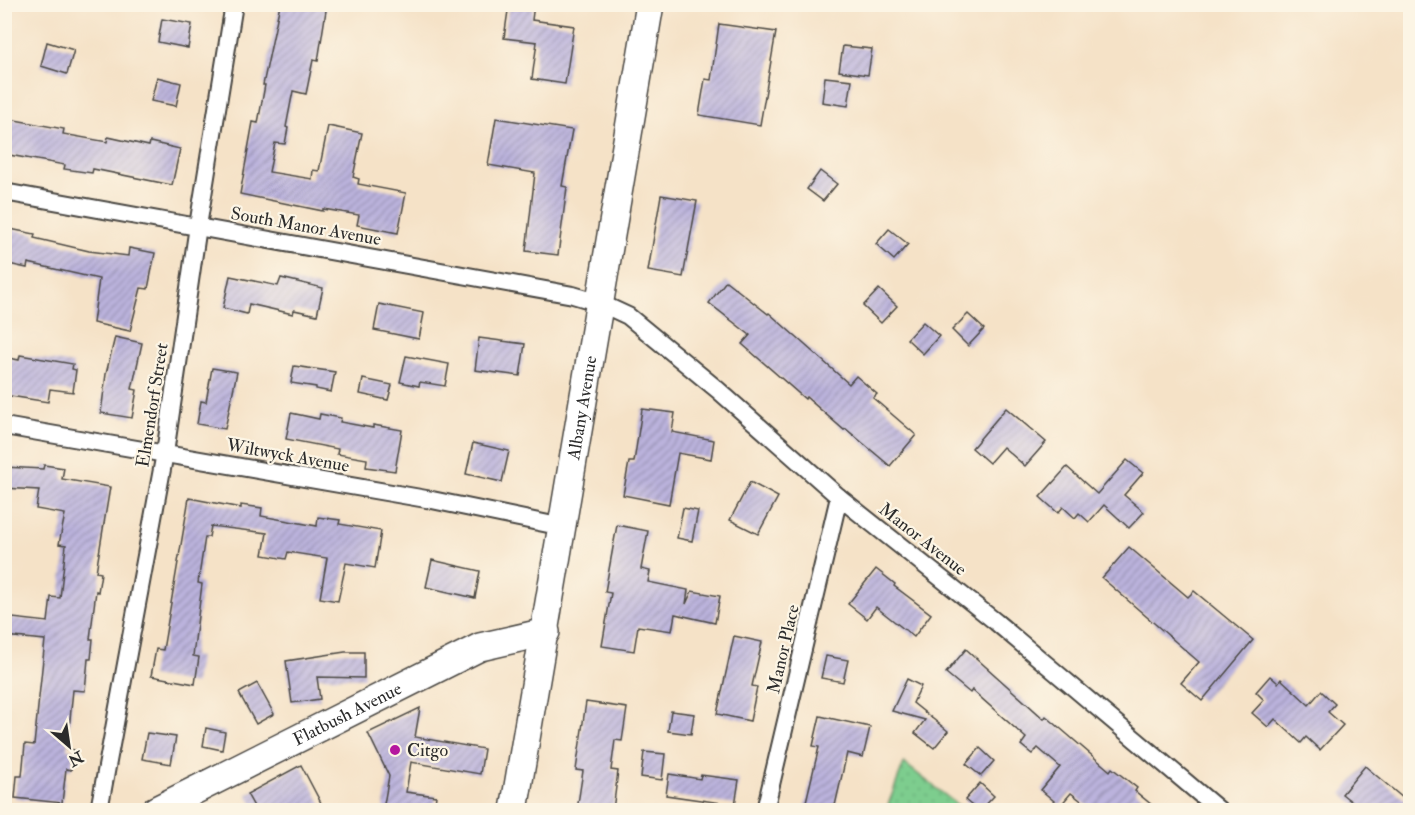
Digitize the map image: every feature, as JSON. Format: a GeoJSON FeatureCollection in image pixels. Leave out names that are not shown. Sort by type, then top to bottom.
{"type":"FeatureCollection","features":[{"type":"Feature","properties":{"kind":"main road","name":"Albany Avenue"},"geometry":{"type":"LineString","coordinates":[[514,810],[546,632],[650,4]]}},
{"type":"Feature","properties":{"kind":"main road","name":"Flatbush Avenue"},"geometry":{"type":"LineString","coordinates":[[156,810],[480,647],[546,632]]}},
{"type":"Feature","properties":{"kind":"street","name":"Elmendorf Street"},"geometry":{"type":"LineString","coordinates":[[99,810],[165,453],[198,226],[234,4]]}},
{"type":"Feature","properties":{"kind":"street","name":"South Manor Avenue"},"geometry":{"type":"LineString","coordinates":[[4,192],[561,292],[600,303]]}},
{"type":"Feature","properties":{"kind":"street","name":"Manor Avenue"},"geometry":{"type":"LineString","coordinates":[[600,303],[628,316],[718,390],[839,497],[996,622],[1219,810]]}},
{"type":"Feature","properties":{"kind":"street","name":"Wiltwyck Avenue"},"geometry":{"type":"LineString","coordinates":[[4,426],[432,500],[563,527]]}},
{"type":"Feature","properties":{"kind":"street","name":"Manor Place"},"geometry":{"type":"LineString","coordinates":[[765,810],[839,497]]}},
{"type":"Feature","properties":{"kind":"green space"},"geometry":{"type":"Polygon","coordinates":[[[904,763],[964,810],[886,810],[904,763]]]}},
{"type":"Feature","properties":{"kind":"building"},"geometry":{"type":"Polygon","coordinates":[[[280,4],[327,4],[318,61],[313,60],[306,94],[293,91],[285,144],[275,143],[269,172],[312,179],[313,170],[319,171],[328,126],[362,133],[353,177],[359,179],[358,184],[406,193],[398,233],[357,225],[359,215],[323,209],[323,211],[240,194],[253,122],[258,123],[265,85],[263,85],[280,4]]]}},
{"type":"Feature","properties":{"kind":"building"},"geometry":{"type":"Polygon","coordinates":[[[509,4],[534,4],[532,20],[574,26],[565,84],[532,79],[537,42],[504,38],[509,4]]]}},
{"type":"Feature","properties":{"kind":"building"},"geometry":{"type":"Polygon","coordinates":[[[162,19],[192,24],[188,48],[158,42],[162,19]]]}},
{"type":"Feature","properties":{"kind":"building"},"geometry":{"type":"Polygon","coordinates":[[[719,24],[776,32],[760,125],[699,115],[705,79],[711,80],[719,24]]]}},
{"type":"Feature","properties":{"kind":"building"},"geometry":{"type":"Polygon","coordinates":[[[47,42],[74,50],[67,74],[41,66],[47,42]]]}},
{"type":"Feature","properties":{"kind":"building"},"geometry":{"type":"Polygon","coordinates":[[[843,46],[872,49],[868,75],[839,71],[843,46]]]}},
{"type":"Feature","properties":{"kind":"building"},"geometry":{"type":"Polygon","coordinates":[[[157,77],[181,83],[176,106],[151,101],[157,77]]]}},
{"type":"Feature","properties":{"kind":"building"},"geometry":{"type":"Polygon","coordinates":[[[825,77],[852,80],[848,106],[822,102],[825,77]]]}},
{"type":"Feature","properties":{"kind":"building"},"geometry":{"type":"Polygon","coordinates":[[[4,118],[64,129],[63,134],[107,142],[108,137],[149,146],[150,142],[180,149],[172,185],[93,169],[92,173],[64,169],[65,165],[4,154],[4,118]]]}},
{"type":"Feature","properties":{"kind":"building"},"geometry":{"type":"Polygon","coordinates":[[[496,118],[572,130],[562,186],[567,187],[558,255],[526,251],[535,173],[488,165],[496,118]]]}},
{"type":"Feature","properties":{"kind":"building"},"geometry":{"type":"Polygon","coordinates":[[[820,171],[837,184],[823,201],[807,189],[820,171]]]}},
{"type":"Feature","properties":{"kind":"building"},"geometry":{"type":"Polygon","coordinates":[[[661,195],[697,201],[683,277],[648,271],[661,195]]]}},
{"type":"Feature","properties":{"kind":"building"},"geometry":{"type":"Polygon","coordinates":[[[10,229],[35,234],[34,238],[89,251],[128,256],[129,248],[155,253],[148,289],[141,288],[130,331],[93,323],[99,279],[28,263],[27,268],[4,263],[10,229]]]}},
{"type":"Feature","properties":{"kind":"building"},"geometry":{"type":"Polygon","coordinates":[[[889,229],[908,244],[894,260],[876,244],[889,229]]]}},
{"type":"Feature","properties":{"kind":"building"},"geometry":{"type":"Polygon","coordinates":[[[230,276],[278,286],[281,278],[323,288],[317,315],[294,310],[293,314],[249,304],[247,314],[223,308],[230,276]]]}},
{"type":"Feature","properties":{"kind":"building"},"geometry":{"type":"Polygon","coordinates":[[[726,281],[769,313],[849,384],[856,376],[877,394],[873,398],[916,435],[890,466],[806,397],[805,399],[742,344],[750,335],[709,303],[726,281]]]}},
{"type":"Feature","properties":{"kind":"building"},"geometry":{"type":"Polygon","coordinates":[[[879,289],[897,306],[881,323],[863,306],[879,289]]]}},
{"type":"Feature","properties":{"kind":"building"},"geometry":{"type":"Polygon","coordinates":[[[379,304],[424,313],[419,339],[374,330],[379,304]]]}},
{"type":"Feature","properties":{"kind":"building"},"geometry":{"type":"Polygon","coordinates":[[[968,314],[984,329],[968,346],[952,330],[968,314]]]}},
{"type":"Feature","properties":{"kind":"building"},"geometry":{"type":"Polygon","coordinates":[[[923,322],[939,336],[923,354],[907,339],[923,322]]]}},
{"type":"Feature","properties":{"kind":"building"},"geometry":{"type":"Polygon","coordinates":[[[115,337],[142,343],[132,389],[137,390],[132,418],[101,413],[106,374],[115,337]]]}},
{"type":"Feature","properties":{"kind":"building"},"geometry":{"type":"Polygon","coordinates":[[[479,338],[525,344],[520,376],[475,370],[479,338]]]}},
{"type":"Feature","properties":{"kind":"building"},"geometry":{"type":"Polygon","coordinates":[[[20,355],[73,364],[72,369],[76,370],[73,392],[50,389],[48,402],[4,395],[4,357],[19,360],[20,355]]]}},
{"type":"Feature","properties":{"kind":"building"},"geometry":{"type":"Polygon","coordinates":[[[406,356],[449,364],[445,386],[420,382],[419,386],[400,382],[406,356]]]}},
{"type":"Feature","properties":{"kind":"building"},"geometry":{"type":"Polygon","coordinates":[[[294,366],[335,372],[331,392],[291,383],[294,366]]]}},
{"type":"Feature","properties":{"kind":"building"},"geometry":{"type":"Polygon","coordinates":[[[212,368],[237,372],[225,429],[197,424],[201,401],[206,402],[212,368]]]}},
{"type":"Feature","properties":{"kind":"building"},"geometry":{"type":"Polygon","coordinates":[[[363,379],[392,385],[388,400],[360,394],[363,379]]]}},
{"type":"Feature","properties":{"kind":"building"},"geometry":{"type":"Polygon","coordinates":[[[1006,408],[1046,442],[1025,466],[1003,447],[989,463],[972,448],[1006,408]]]}},
{"type":"Feature","properties":{"kind":"building"},"geometry":{"type":"Polygon","coordinates":[[[642,409],[675,413],[672,432],[714,440],[711,459],[678,453],[669,504],[623,495],[629,462],[634,462],[642,409]]]}},
{"type":"Feature","properties":{"kind":"building"},"geometry":{"type":"Polygon","coordinates":[[[291,413],[319,419],[320,414],[341,418],[340,422],[402,430],[395,471],[366,467],[367,459],[337,454],[338,449],[286,439],[291,413]]]}},
{"type":"Feature","properties":{"kind":"building"},"geometry":{"type":"Polygon","coordinates":[[[473,443],[509,451],[502,482],[466,474],[473,443]]]}},
{"type":"Feature","properties":{"kind":"building"},"geometry":{"type":"Polygon","coordinates":[[[1127,460],[1143,473],[1124,495],[1144,512],[1129,528],[1104,505],[1089,522],[1079,513],[1075,518],[1063,507],[1058,513],[1040,497],[1067,467],[1097,494],[1127,460]]]}},
{"type":"Feature","properties":{"kind":"building"},"geometry":{"type":"Polygon","coordinates":[[[44,465],[64,468],[62,479],[110,487],[96,572],[101,573],[98,592],[96,591],[90,639],[93,639],[91,659],[88,659],[85,691],[73,690],[67,749],[74,750],[71,770],[66,769],[62,803],[15,798],[17,776],[22,776],[25,744],[34,745],[45,640],[4,636],[4,617],[48,622],[51,597],[60,598],[66,545],[59,544],[65,514],[36,509],[39,490],[4,488],[4,467],[43,469],[44,465]]]}},
{"type":"Feature","properties":{"kind":"building"},"geometry":{"type":"Polygon","coordinates":[[[750,482],[778,497],[758,534],[730,520],[750,482]]]}},
{"type":"Feature","properties":{"kind":"building"},"geometry":{"type":"Polygon","coordinates":[[[189,498],[241,508],[241,505],[262,508],[261,516],[317,526],[318,517],[340,520],[339,524],[381,531],[375,568],[346,563],[338,601],[320,598],[327,558],[288,552],[286,559],[263,555],[267,533],[211,526],[209,537],[205,537],[198,583],[202,584],[193,656],[199,657],[195,684],[151,676],[156,649],[163,650],[189,498]]]}},
{"type":"Feature","properties":{"kind":"building"},"geometry":{"type":"Polygon","coordinates":[[[683,508],[698,511],[692,541],[677,538],[683,508]]]}},
{"type":"Feature","properties":{"kind":"building"},"geometry":{"type":"Polygon","coordinates":[[[617,525],[648,531],[641,569],[650,571],[648,582],[688,590],[686,604],[692,591],[720,596],[715,623],[675,614],[672,631],[638,626],[634,651],[602,646],[611,593],[605,592],[617,525]]]}},
{"type":"Feature","properties":{"kind":"building"},"geometry":{"type":"Polygon","coordinates":[[[1129,547],[1188,597],[1194,591],[1253,640],[1202,701],[1181,683],[1199,662],[1102,578],[1129,547]]]}},
{"type":"Feature","properties":{"kind":"building"},"geometry":{"type":"Polygon","coordinates":[[[432,560],[480,571],[475,598],[426,587],[432,560]]]}},
{"type":"Feature","properties":{"kind":"building"},"geometry":{"type":"Polygon","coordinates":[[[876,569],[931,614],[914,637],[876,607],[867,619],[848,604],[876,569]]]}},
{"type":"Feature","properties":{"kind":"building"},"geometry":{"type":"Polygon","coordinates":[[[734,636],[762,642],[752,686],[757,687],[750,721],[717,714],[734,636]]]}},
{"type":"Feature","properties":{"kind":"building"},"geometry":{"type":"Polygon","coordinates":[[[966,649],[1044,719],[1046,716],[1110,771],[1112,768],[1137,788],[1135,791],[1158,810],[1093,810],[1071,793],[1060,806],[1041,790],[1060,767],[1038,748],[1032,754],[1021,745],[1026,738],[972,690],[970,693],[946,673],[966,649]]]}},
{"type":"Feature","properties":{"kind":"building"},"geometry":{"type":"Polygon","coordinates":[[[345,652],[364,652],[364,678],[317,677],[320,699],[292,703],[286,661],[345,652]]]}},
{"type":"Feature","properties":{"kind":"building"},"geometry":{"type":"Polygon","coordinates":[[[826,656],[848,660],[843,682],[821,678],[826,656]]]}},
{"type":"Feature","properties":{"kind":"building"},"geometry":{"type":"Polygon","coordinates":[[[1270,676],[1278,683],[1281,679],[1309,705],[1321,691],[1335,704],[1328,712],[1343,725],[1320,750],[1306,737],[1301,743],[1275,719],[1268,727],[1252,713],[1264,700],[1256,692],[1270,676]]]}},
{"type":"Feature","properties":{"kind":"building"},"geometry":{"type":"Polygon","coordinates":[[[907,679],[921,686],[913,703],[948,731],[934,748],[915,733],[925,720],[892,711],[907,679]]]}},
{"type":"Feature","properties":{"kind":"building"},"geometry":{"type":"Polygon","coordinates":[[[257,683],[274,714],[256,724],[239,693],[257,683]]]}},
{"type":"Feature","properties":{"kind":"building"},"geometry":{"type":"Polygon","coordinates":[[[586,702],[627,708],[622,741],[615,740],[611,770],[618,771],[613,810],[577,810],[583,771],[576,770],[586,702]]]}},
{"type":"Feature","properties":{"kind":"building"},"geometry":{"type":"Polygon","coordinates":[[[420,708],[415,737],[484,749],[480,774],[411,762],[406,792],[436,796],[434,810],[383,810],[389,776],[368,733],[420,708]]]}},
{"type":"Feature","properties":{"kind":"building"},"geometry":{"type":"Polygon","coordinates":[[[671,711],[694,714],[691,734],[668,731],[671,711]]]}},
{"type":"Feature","properties":{"kind":"building"},"geometry":{"type":"Polygon","coordinates":[[[820,716],[870,727],[863,757],[847,753],[834,810],[804,810],[819,747],[813,746],[820,716]]]}},
{"type":"Feature","properties":{"kind":"building"},"geometry":{"type":"Polygon","coordinates":[[[206,728],[225,732],[222,750],[203,746],[206,728]]]}},
{"type":"Feature","properties":{"kind":"building"},"geometry":{"type":"Polygon","coordinates":[[[147,733],[176,737],[171,764],[142,759],[147,733]]]}},
{"type":"Feature","properties":{"kind":"building"},"geometry":{"type":"Polygon","coordinates":[[[980,748],[994,761],[981,776],[966,764],[980,748]]]}},
{"type":"Feature","properties":{"kind":"building"},"geometry":{"type":"Polygon","coordinates":[[[644,752],[665,754],[662,780],[641,777],[644,752]]]}},
{"type":"Feature","properties":{"kind":"building"},"geometry":{"type":"Polygon","coordinates":[[[301,765],[322,805],[312,810],[256,810],[247,794],[301,765]]]}},
{"type":"Feature","properties":{"kind":"building"},"geometry":{"type":"Polygon","coordinates":[[[1365,766],[1410,804],[1410,810],[1362,810],[1342,794],[1365,766]]]}},
{"type":"Feature","properties":{"kind":"building"},"geometry":{"type":"Polygon","coordinates":[[[669,774],[700,779],[701,775],[739,780],[735,805],[666,795],[669,774]]]}},
{"type":"Feature","properties":{"kind":"building"},"geometry":{"type":"Polygon","coordinates":[[[980,783],[994,796],[981,810],[977,810],[965,800],[980,783]]]}},
{"type":"Feature","properties":{"kind":"place","name":"Citgo"},"geometry":{"type":"Point","coordinates":[395,750]}}]}
